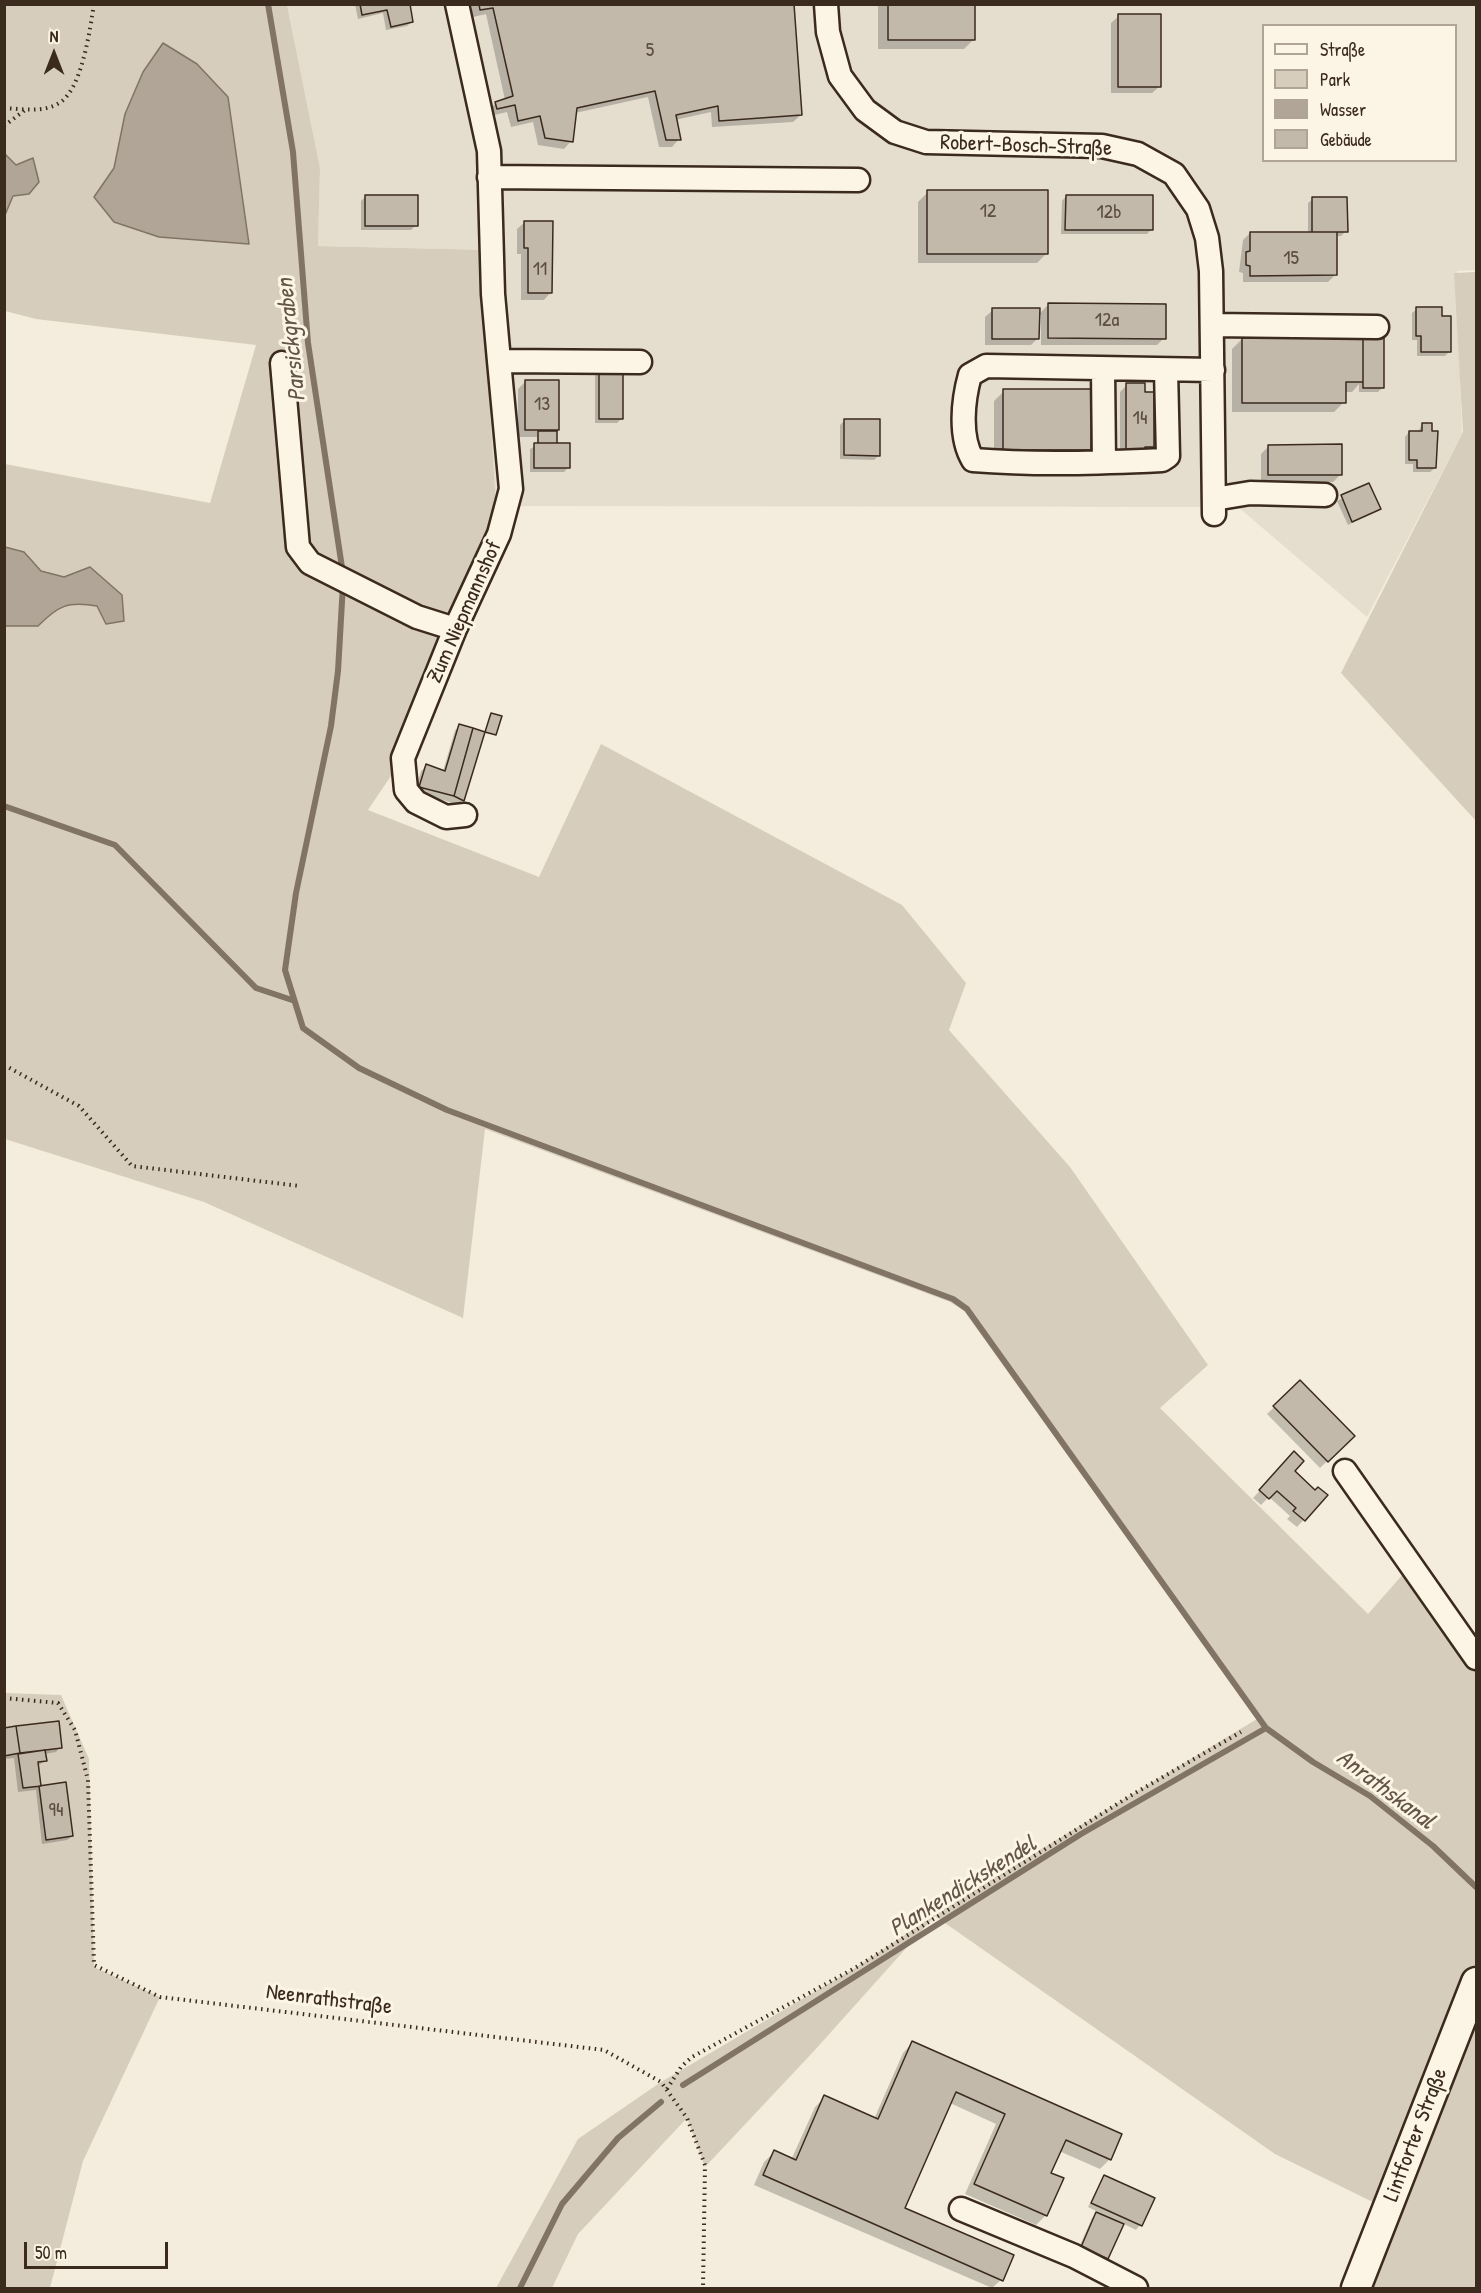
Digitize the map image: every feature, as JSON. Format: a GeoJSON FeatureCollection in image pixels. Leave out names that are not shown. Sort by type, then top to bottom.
{"type":"FeatureCollection","features":[{"type":"Feature","properties":{"kind":"main road","name":"Lintforter Straße"},"geometry":{"type":"LineString","coordinates":[[1356,2289],[1476,1982]]}},
{"type":"Feature","properties":{"kind":"street","name":"Zum Niepmannshof"},"geometry":{"type":"LineString","coordinates":[[457,4],[489,151],[495,333],[511,489],[499,534],[455,629],[403,758],[406,790],[416,802],[446,817],[465,815]]}},
{"type":"Feature","properties":{"kind":"street","name":"Robert-Bosch-Straße"},"geometry":{"type":"LineString","coordinates":[[826,4],[828,32],[840,76],[865,110],[895,132],[926,142],[1102,146],[1138,154],[1174,174],[1198,209],[1207,238],[1211,271],[1214,506],[1250,493],[1325,495]]}},
{"type":"Feature","properties":{"kind":"street"},"geometry":{"type":"LineString","coordinates":[[489,177],[858,180]]}},
{"type":"Feature","properties":{"kind":"street"},"geometry":{"type":"LineString","coordinates":[[1212,325],[1377,327]]}},
{"type":"Feature","properties":{"kind":"street"},"geometry":{"type":"LineString","coordinates":[[499,362],[640,362]]}},
{"type":"Feature","properties":{"kind":"street"},"geometry":{"type":"LineString","coordinates":[[282,363],[298,547],[310,563],[417,617],[455,629]]}},
{"type":"Feature","properties":{"kind":"street"},"geometry":{"type":"LineString","coordinates":[[1166,370],[1168,456],[1162,460],[1040,463],[973,460],[967,450],[964,426],[965,392],[970,375],[986,366],[1213,370]]}},
{"type":"Feature","properties":{"kind":"street"},"geometry":{"type":"LineString","coordinates":[[1103,369],[1104,462]]}},
{"type":"Feature","properties":{"kind":"street"},"geometry":{"type":"LineString","coordinates":[[1345,1471],[1476,1658]]}},
{"type":"Feature","properties":{"kind":"street"},"geometry":{"type":"LineString","coordinates":[[961,2209],[1074,2256],[1136,2289]]}},
{"type":"Feature","properties":{"kind":"path"},"geometry":{"type":"LineString","coordinates":[[4,108],[39,110],[61,103],[78,77],[89,40],[94,4]]}},
{"type":"Feature","properties":{"kind":"path"},"geometry":{"type":"LineString","coordinates":[[4,126],[26,109]]}},
{"type":"Feature","properties":{"kind":"path"},"geometry":{"type":"LineString","coordinates":[[4,1065],[78,1106],[132,1166],[300,1186]]}},
{"type":"Feature","properties":{"kind":"path","name":"Neenrathstraße"},"geometry":{"type":"LineString","coordinates":[[4,1698],[58,1703],[75,1730],[88,1780],[94,1965],[160,1996],[604,2050],[661,2082],[687,2118],[705,2165],[703,2289]]}},
{"type":"Feature","properties":{"kind":"path"},"geometry":{"type":"LineString","coordinates":[[667,2089],[681,2067],[692,2057],[855,1968],[1135,1793],[1241,1732]]}},
{"type":"Feature","properties":{"kind":"shaded area"},"geometry":{"type":"Polygon","coordinates":[[[287,5],[1476,5],[1476,270],[1457,271],[1462,434],[1367,617],[1238,507],[496,506],[488,376],[489,250],[318,246],[320,168],[287,5]]]}},
{"type":"Feature","properties":{"kind":"green space"},"geometry":{"type":"Polygon","coordinates":[[[4,5],[287,5],[320,168],[318,246],[489,250],[488,376],[496,506],[445,660],[403,758],[368,810],[539,877],[601,744],[902,905],[966,983],[949,1030],[1070,1167],[1208,1365],[1160,1408],[1368,1614],[1411,1565],[1476,1658],[1476,2288],[1356,2288],[1387,2209],[1275,2154],[935,1916],[814,2051],[705,2167],[687,2118],[578,2234],[552,2288],[496,2288],[578,2139],[661,2082],[855,1968],[962,1897],[1257,1719],[964,1311],[950,1302],[485,1129],[463,1318],[204,1202],[5,1139],[5,464],[210,503],[256,345],[36,319],[5,311],[5,215],[13,196],[29,194],[16,165],[5,154],[4,5]],[[228,97],[125,114],[114,168],[94,197],[159,237],[249,244],[228,97]]]}},
{"type":"Feature","properties":{"kind":"green space"},"geometry":{"type":"Polygon","coordinates":[[[1476,272],[1476,821],[1341,673],[1463,432],[1454,273],[1476,272]]]}},
{"type":"Feature","properties":{"kind":"green space"},"geometry":{"type":"Polygon","coordinates":[[[5,1693],[61,1695],[89,1759],[94,1967],[160,1997],[83,2161],[50,2288],[5,2288],[5,1693]]]}},
{"type":"Feature","properties":{"kind":"water"},"geometry":{"type":"Polygon","coordinates":[[[163,43],[197,64],[228,97],[249,244],[159,237],[114,222],[94,197],[114,168],[125,114],[143,72],[163,43]]]}},
{"type":"Feature","properties":{"kind":"water"},"geometry":{"type":"Polygon","coordinates":[[[5,154],[16,165],[33,158],[39,182],[29,194],[13,196],[5,215],[5,154]]]}},
{"type":"Feature","properties":{"kind":"water"},"geometry":{"type":"Polygon","coordinates":[[[5,547],[24,552],[41,571],[64,577],[90,567],[122,595],[124,621],[106,624],[97,606],[78,604],[58,610],[38,626],[5,626],[5,547]]]}},
{"type":"Feature","properties":{"kind":"building"},"geometry":{"type":"Polygon","coordinates":[[[360,4],[410,4],[413,22],[391,27],[387,10],[362,15],[360,4]]]}},
{"type":"Feature","properties":{"kind":"building"},"geometry":{"type":"Polygon","coordinates":[[[479,4],[794,4],[802,115],[719,121],[718,106],[676,115],[681,140],[666,140],[655,91],[577,108],[573,142],[545,138],[540,116],[518,121],[515,105],[497,109],[495,102],[513,96],[493,8],[480,10],[479,4]]]}},
{"type":"Feature","properties":{"kind":"building"},"geometry":{"type":"Polygon","coordinates":[[[888,4],[975,4],[975,40],[888,40],[888,4]]]}},
{"type":"Feature","properties":{"kind":"building"},"geometry":{"type":"Polygon","coordinates":[[[1118,14],[1161,14],[1161,87],[1118,87],[1118,14]]]}},
{"type":"Feature","properties":{"kind":"building"},"geometry":{"type":"Polygon","coordinates":[[[927,190],[1048,190],[1048,254],[927,254],[927,190]]]}},
{"type":"Feature","properties":{"kind":"building"},"geometry":{"type":"Polygon","coordinates":[[[365,195],[418,195],[418,226],[365,226],[365,195]]]}},
{"type":"Feature","properties":{"kind":"building"},"geometry":{"type":"Polygon","coordinates":[[[1066,195],[1153,195],[1153,230],[1065,230],[1066,195]]]}},
{"type":"Feature","properties":{"kind":"building"},"geometry":{"type":"Polygon","coordinates":[[[1312,197],[1347,197],[1348,232],[1312,232],[1312,197]]]}},
{"type":"Feature","properties":{"kind":"building"},"geometry":{"type":"Polygon","coordinates":[[[524,221],[553,221],[552,293],[528,293],[528,248],[524,248],[524,221]]]}},
{"type":"Feature","properties":{"kind":"building"},"geometry":{"type":"Polygon","coordinates":[[[1250,232],[1337,232],[1337,275],[1250,276],[1250,266],[1246,265],[1246,252],[1250,251],[1250,232]]]}},
{"type":"Feature","properties":{"kind":"building"},"geometry":{"type":"Polygon","coordinates":[[[1048,303],[1166,304],[1166,339],[1048,338],[1048,303]]]}},
{"type":"Feature","properties":{"kind":"building"},"geometry":{"type":"Polygon","coordinates":[[[1416,307],[1442,307],[1442,316],[1451,316],[1451,352],[1421,352],[1421,336],[1416,336],[1416,307]]]}},
{"type":"Feature","properties":{"kind":"building"},"geometry":{"type":"Polygon","coordinates":[[[992,308],[1040,308],[1039,339],[992,339],[992,308]]]}},
{"type":"Feature","properties":{"kind":"building"},"geometry":{"type":"Polygon","coordinates":[[[1242,338],[1363,338],[1363,382],[1346,382],[1346,403],[1242,403],[1242,338]]]}},
{"type":"Feature","properties":{"kind":"building"},"geometry":{"type":"Polygon","coordinates":[[[1363,338],[1384,338],[1384,388],[1363,388],[1363,338]]]}},
{"type":"Feature","properties":{"kind":"building"},"geometry":{"type":"Polygon","coordinates":[[[599,369],[623,369],[623,419],[599,419],[599,369]]]}},
{"type":"Feature","properties":{"kind":"building"},"geometry":{"type":"Polygon","coordinates":[[[525,380],[559,380],[559,430],[525,430],[525,380]]]}},
{"type":"Feature","properties":{"kind":"building"},"geometry":{"type":"Polygon","coordinates":[[[1126,383],[1145,383],[1145,392],[1154,392],[1154,447],[1145,447],[1144,456],[1126,456],[1126,383]]]}},
{"type":"Feature","properties":{"kind":"building"},"geometry":{"type":"Polygon","coordinates":[[[1003,389],[1092,389],[1091,450],[1003,450],[1003,389]]]}},
{"type":"Feature","properties":{"kind":"building"},"geometry":{"type":"Polygon","coordinates":[[[844,419],[880,419],[880,456],[844,455],[844,419]]]}},
{"type":"Feature","properties":{"kind":"building"},"geometry":{"type":"Polygon","coordinates":[[[1422,423],[1432,423],[1432,431],[1438,431],[1436,468],[1417,468],[1417,460],[1409,460],[1409,431],[1422,431],[1422,423]]]}},
{"type":"Feature","properties":{"kind":"building"},"geometry":{"type":"Polygon","coordinates":[[[538,431],[557,431],[557,443],[538,443],[538,431]]]}},
{"type":"Feature","properties":{"kind":"building"},"geometry":{"type":"Polygon","coordinates":[[[534,443],[570,443],[570,468],[534,468],[534,443]]]}},
{"type":"Feature","properties":{"kind":"building"},"geometry":{"type":"Polygon","coordinates":[[[1342,444],[1342,475],[1268,475],[1268,445],[1342,444]]]}},
{"type":"Feature","properties":{"kind":"building"},"geometry":{"type":"Polygon","coordinates":[[[1369,483],[1381,509],[1352,522],[1341,495],[1369,483]]]}},
{"type":"Feature","properties":{"kind":"building"},"geometry":{"type":"Polygon","coordinates":[[[491,713],[502,716],[496,735],[485,732],[491,713]]]}},
{"type":"Feature","properties":{"kind":"building"},"geometry":{"type":"Polygon","coordinates":[[[459,724],[473,728],[454,796],[419,787],[426,764],[445,771],[459,724]]]}},
{"type":"Feature","properties":{"kind":"building"},"geometry":{"type":"Polygon","coordinates":[[[473,728],[485,732],[464,801],[454,796],[473,728]]]}},
{"type":"Feature","properties":{"kind":"building"},"geometry":{"type":"Polygon","coordinates":[[[1300,1380],[1355,1436],[1328,1462],[1273,1406],[1300,1380]]]}},
{"type":"Feature","properties":{"kind":"building"},"geometry":{"type":"Polygon","coordinates":[[[1294,1451],[1304,1461],[1295,1471],[1315,1490],[1318,1487],[1328,1495],[1305,1521],[1293,1511],[1296,1508],[1277,1491],[1269,1499],[1259,1490],[1294,1451]]]}},
{"type":"Feature","properties":{"kind":"building"},"geometry":{"type":"Polygon","coordinates":[[[59,1721],[62,1748],[20,1753],[16,1726],[59,1721]]]}},
{"type":"Feature","properties":{"kind":"building"},"geometry":{"type":"Polygon","coordinates":[[[16,1726],[20,1753],[4,1756],[4,1728],[16,1726]]]}},
{"type":"Feature","properties":{"kind":"building"},"geometry":{"type":"Polygon","coordinates":[[[45,1750],[47,1761],[38,1762],[41,1786],[23,1788],[18,1754],[45,1750]]]}},
{"type":"Feature","properties":{"kind":"building"},"geometry":{"type":"Polygon","coordinates":[[[66,1782],[73,1836],[46,1840],[39,1786],[66,1782]]]}},
{"type":"Feature","properties":{"kind":"building"},"geometry":{"type":"Polygon","coordinates":[[[912,2041],[1122,2134],[1111,2160],[1066,2140],[1051,2173],[1064,2178],[1047,2216],[974,2184],[1005,2114],[956,2092],[905,2208],[1014,2255],[1003,2281],[763,2175],[774,2150],[796,2160],[824,2095],[878,2119],[912,2041]]]}},
{"type":"Feature","properties":{"kind":"building"},"geometry":{"type":"Polygon","coordinates":[[[1104,2175],[1155,2198],[1142,2226],[1091,2203],[1104,2175]]]}},
{"type":"Feature","properties":{"kind":"building"},"geometry":{"type":"Polygon","coordinates":[[[1096,2212],[1124,2224],[1108,2259],[1081,2247],[1096,2212]]]}},
{"type":"Feature","properties":{"kind":"waterway","name":"Parsickgraben"},"geometry":{"type":"LineString","coordinates":[[268,4],[293,152],[308,343],[343,574]]}},
{"type":"Feature","properties":{"kind":"waterway","name":"Anrathskanal"},"geometry":{"type":"LineString","coordinates":[[343,584],[338,671],[331,726],[296,893],[285,970],[303,1028],[359,1068],[447,1110],[953,1299],[967,1309],[1266,1728],[1313,1762],[1370,1796],[1433,1846],[1476,1887]]}},
{"type":"Feature","properties":{"kind":"waterway"},"geometry":{"type":"LineString","coordinates":[[4,806],[115,845],[256,988],[292,1000]]}},
{"type":"Feature","properties":{"kind":"waterway","name":"Plankendickskendel"},"geometry":{"type":"LineString","coordinates":[[683,2085],[1081,1834],[1266,1728]]}},
{"type":"Feature","properties":{"kind":"waterway","name":"Plankendickskendel"},"geometry":{"type":"LineString","coordinates":[[520,2288],[562,2204],[618,2138],[661,2102]]}}]}
